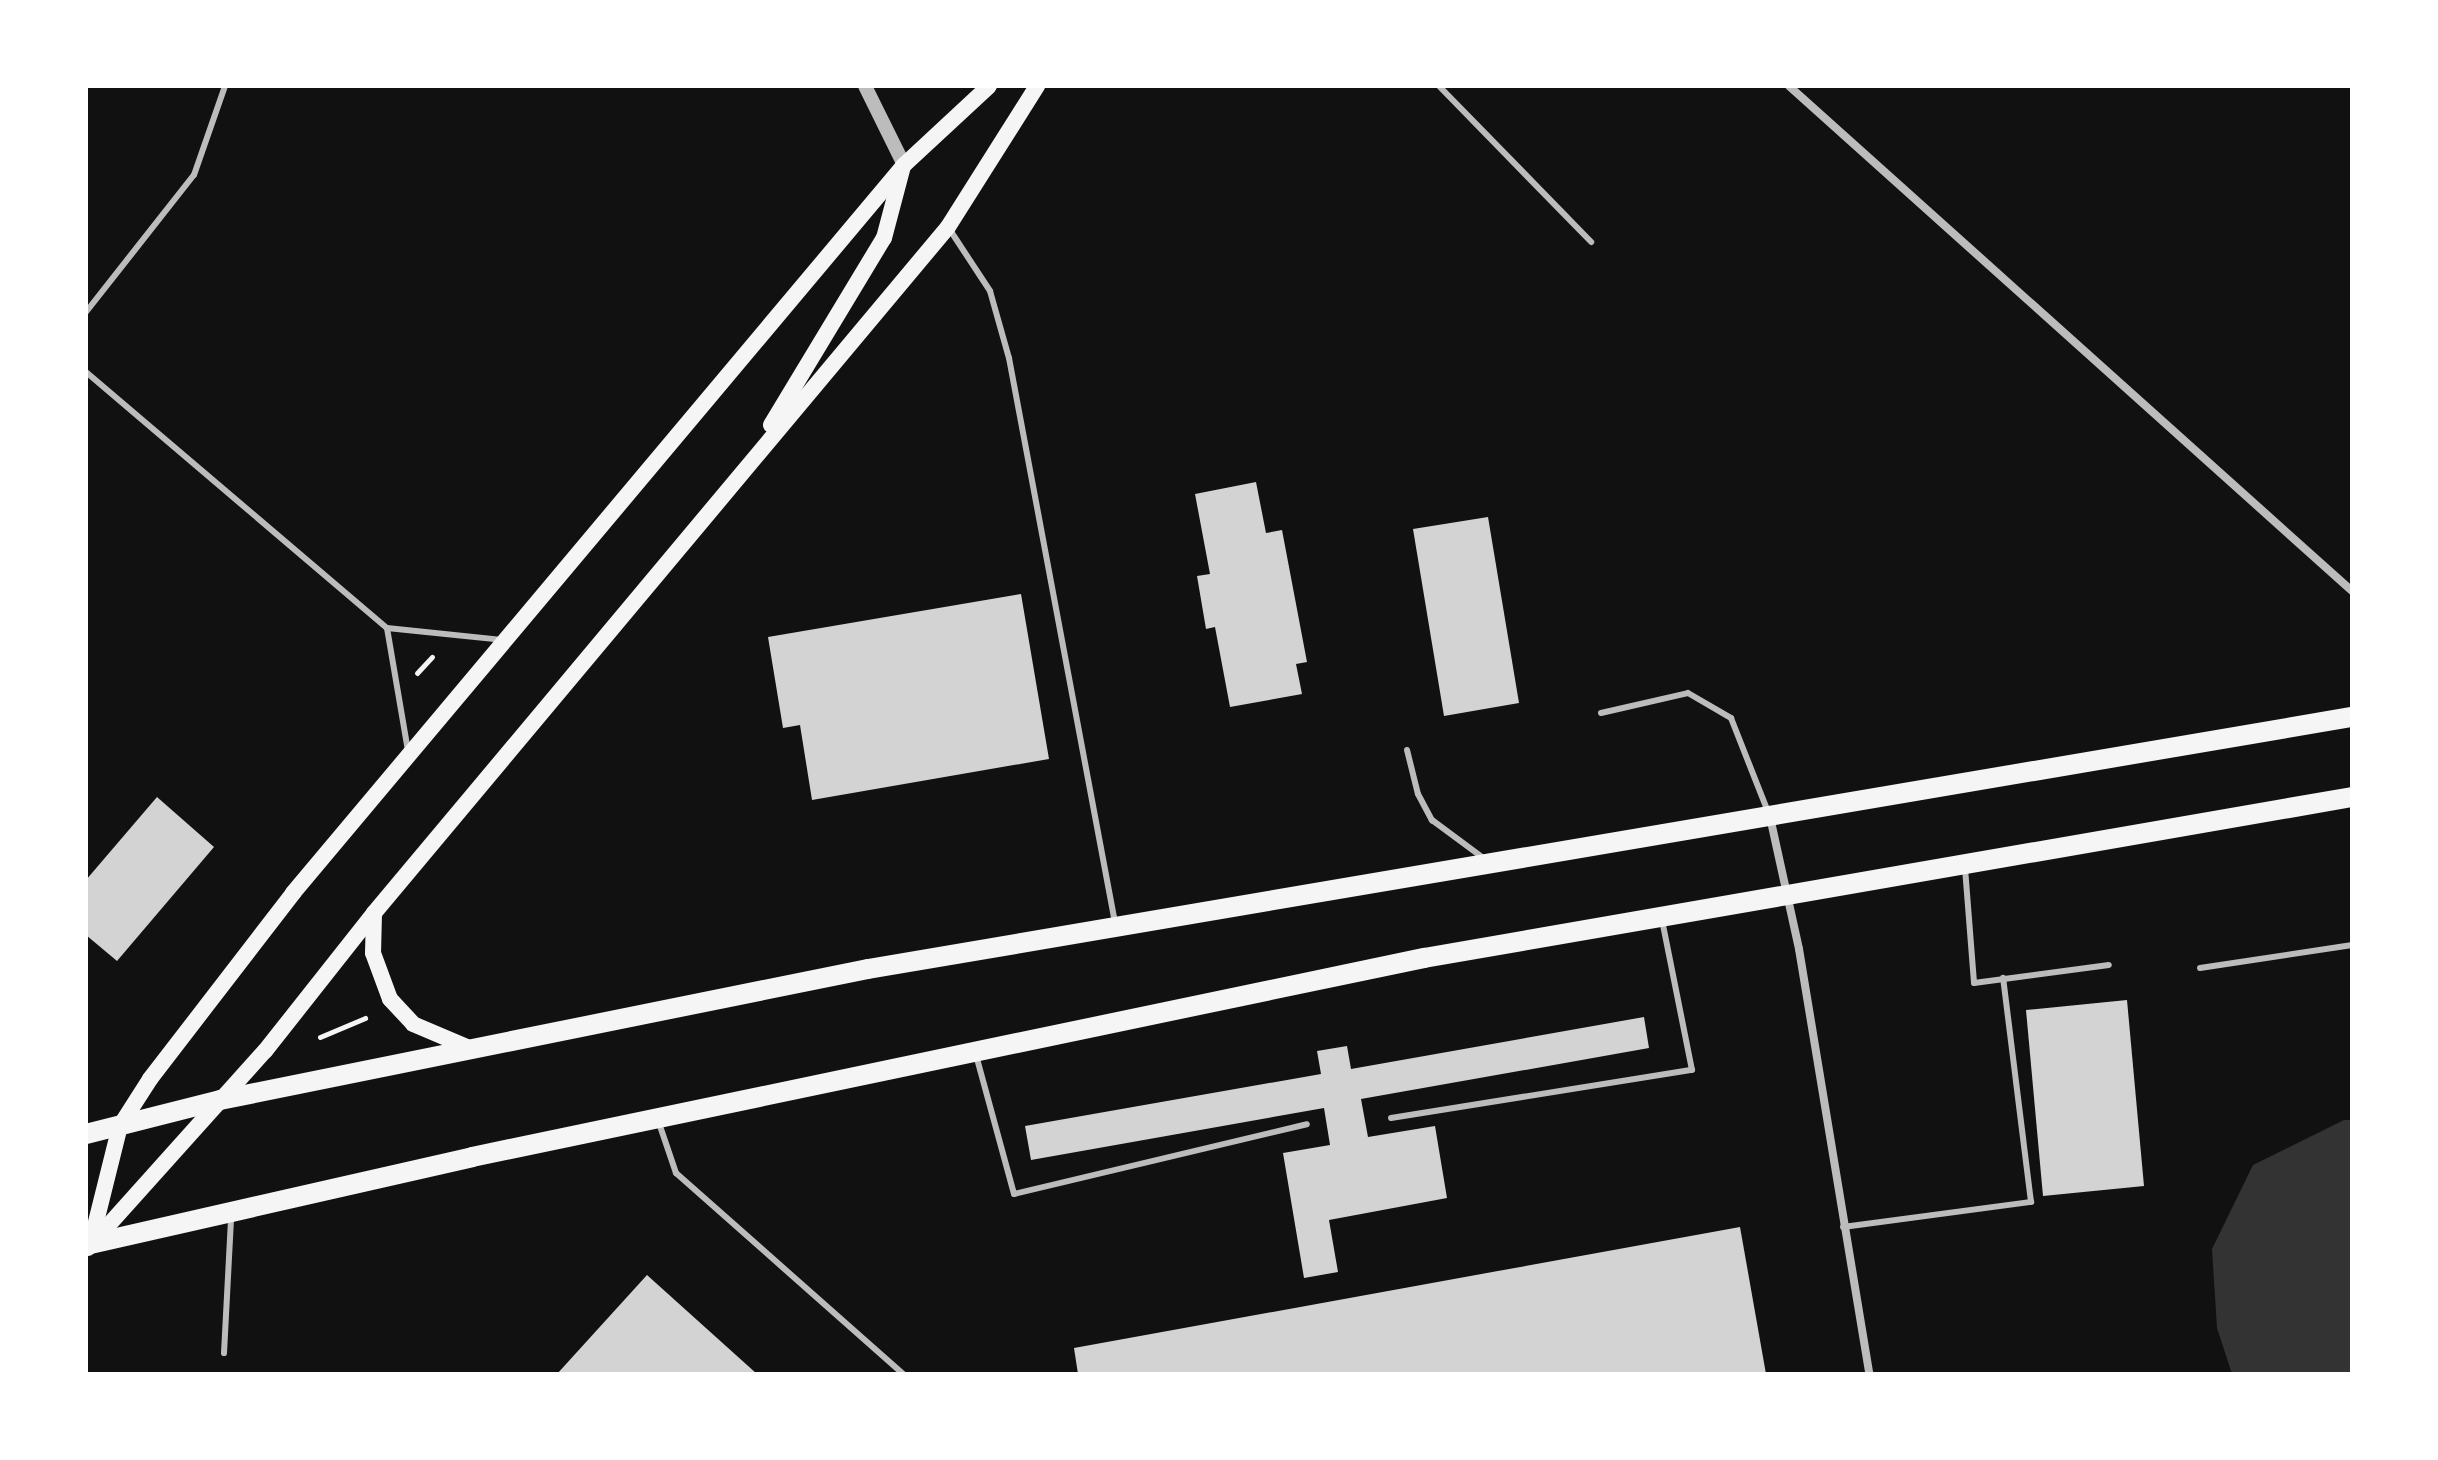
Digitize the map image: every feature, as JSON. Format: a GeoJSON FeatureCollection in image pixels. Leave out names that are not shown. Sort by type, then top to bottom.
{"type":"FeatureCollection","features":[{"type":"Feature","properties":{"kind":"main road"},"geometry":{"type":"LineString","coordinates":[[88,1247],[120,1126],[159,1066],[408,752],[904,165],[989,86]]}},
{"type":"Feature","properties":{"kind":"main road"},"geometry":{"type":"LineString","coordinates":[[88,1247],[220,1100],[948,227],[1037,86]]}},
{"type":"Feature","properties":{"kind":"main road"},"geometry":{"type":"LineString","coordinates":[[745,468],[884,238],[904,165]]}},
{"type":"Feature","properties":{"kind":"main road"},"geometry":{"type":"LineString","coordinates":[[86,1134],[220,1100],[691,1002],[1116,926],[2352,717]]}},
{"type":"Feature","properties":{"kind":"main road"},"geometry":{"type":"LineString","coordinates":[[88,1247],[232,1210],[1409,961],[2352,797]]}},
{"type":"Feature","properties":{"kind":"main road"},"geometry":{"type":"LineString","coordinates":[[374,913],[373,953],[390,999],[413,1024],[472,1049]]}},
{"type":"Feature","properties":{"kind":"street"},"geometry":{"type":"LineString","coordinates":[[865,86],[904,165]]}},
{"type":"Feature","properties":{"kind":"street"},"geometry":{"type":"LineString","coordinates":[[1789,86],[2352,591]]}},
{"type":"Feature","properties":{"kind":"street"},"geometry":{"type":"LineString","coordinates":[[1770,817],[1788,895],[1869,1374]]}},
{"type":"Feature","properties":{"kind":"lane"},"geometry":{"type":"LineString","coordinates":[[86,312],[194,175],[225,86]]}},
{"type":"Feature","properties":{"kind":"lane"},"geometry":{"type":"LineString","coordinates":[[1439,86],[1591,242]]}},
{"type":"Feature","properties":{"kind":"lane"},"geometry":{"type":"LineString","coordinates":[[948,227],[990,291],[1009,358],[1116,926]]}},
{"type":"Feature","properties":{"kind":"lane"},"geometry":{"type":"LineString","coordinates":[[86,372],[387,628],[504,640]]}},
{"type":"Feature","properties":{"kind":"lane"},"geometry":{"type":"LineString","coordinates":[[387,628],[408,752]]}},
{"type":"Feature","properties":{"kind":"lane"},"geometry":{"type":"LineString","coordinates":[[1601,713],[1688,693],[1731,718],[1770,817]]}},
{"type":"Feature","properties":{"kind":"lane"},"geometry":{"type":"LineString","coordinates":[[1407,750],[1418,794],[1432,820],[1492,864]]}},
{"type":"Feature","properties":{"kind":"lane"},"geometry":{"type":"LineString","coordinates":[[1964,865],[1974,983],[2109,965]]}},
{"type":"Feature","properties":{"kind":"lane"},"geometry":{"type":"LineString","coordinates":[[1391,1118],[1692,1070],[1661,917]]}},
{"type":"Feature","properties":{"kind":"lane"},"geometry":{"type":"LineString","coordinates":[[2200,968],[2352,945]]}},
{"type":"Feature","properties":{"kind":"lane"},"geometry":{"type":"LineString","coordinates":[[1843,1227],[2031,1202],[2003,978]]}},
{"type":"Feature","properties":{"kind":"lane"},"geometry":{"type":"LineString","coordinates":[[975,1051],[1014,1194],[1307,1124]]}},
{"type":"Feature","properties":{"kind":"lane"},"geometry":{"type":"LineString","coordinates":[[657,1118],[676,1173],[903,1374]]}},
{"type":"Feature","properties":{"kind":"lane"},"geometry":{"type":"LineString","coordinates":[[224,1353],[232,1210]]}},
{"type":"Feature","properties":{"kind":"path"},"geometry":{"type":"LineString","coordinates":[[405,685],[441,648]]}},
{"type":"Feature","properties":{"kind":"path"},"geometry":{"type":"LineString","coordinates":[[320,1037],[365,1018]]}},
{"type":"Feature","properties":{"kind":"path"},"geometry":{"type":"LineString","coordinates":[[320,1047],[328,1035]]}},
{"type":"Feature","properties":{"kind":"shaded area"},"geometry":{"type":"Polygon","coordinates":[[[2344,1120],[2352,1120],[2352,1374],[2232,1374],[2217,1328],[2212,1249],[2253,1165],[2344,1120]]]}},
{"type":"Feature","properties":{"kind":"building"},"geometry":{"type":"Polygon","coordinates":[[[1256,482],[1266,533],[1282,530],[1307,662],[1296,664],[1302,694],[1230,707],[1215,627],[1206,629],[1197,576],[1210,574],[1195,494],[1256,482]]]}},
{"type":"Feature","properties":{"kind":"building"},"geometry":{"type":"Polygon","coordinates":[[[1488,517],[1519,703],[1444,716],[1413,529],[1488,517]]]}},
{"type":"Feature","properties":{"kind":"building"},"geometry":{"type":"Polygon","coordinates":[[[1021,594],[1049,759],[812,800],[800,725],[783,728],[768,637],[1021,594]]]}},
{"type":"Feature","properties":{"kind":"building"},"geometry":{"type":"Polygon","coordinates":[[[157,797],[214,847],[117,961],[86,935],[86,880],[157,797]]]}},
{"type":"Feature","properties":{"kind":"building"},"geometry":{"type":"Polygon","coordinates":[[[2127,1000],[2144,1186],[2043,1196],[2026,1010],[2127,1000]]]}},
{"type":"Feature","properties":{"kind":"building"},"geometry":{"type":"Polygon","coordinates":[[[1644,1017],[1649,1048],[1361,1099],[1368,1137],[1435,1126],[1447,1198],[1329,1220],[1338,1272],[1304,1278],[1283,1153],[1330,1145],[1324,1108],[1031,1160],[1025,1126],[1321,1074],[1317,1051],[1347,1046],[1351,1069],[1644,1017]]]}},
{"type":"Feature","properties":{"kind":"building"},"geometry":{"type":"Polygon","coordinates":[[[1740,1227],[1766,1374],[1078,1374],[1074,1348],[1740,1227]]]}},
{"type":"Feature","properties":{"kind":"building"},"geometry":{"type":"Polygon","coordinates":[[[647,1275],[757,1374],[557,1374],[647,1275]]]}}]}
